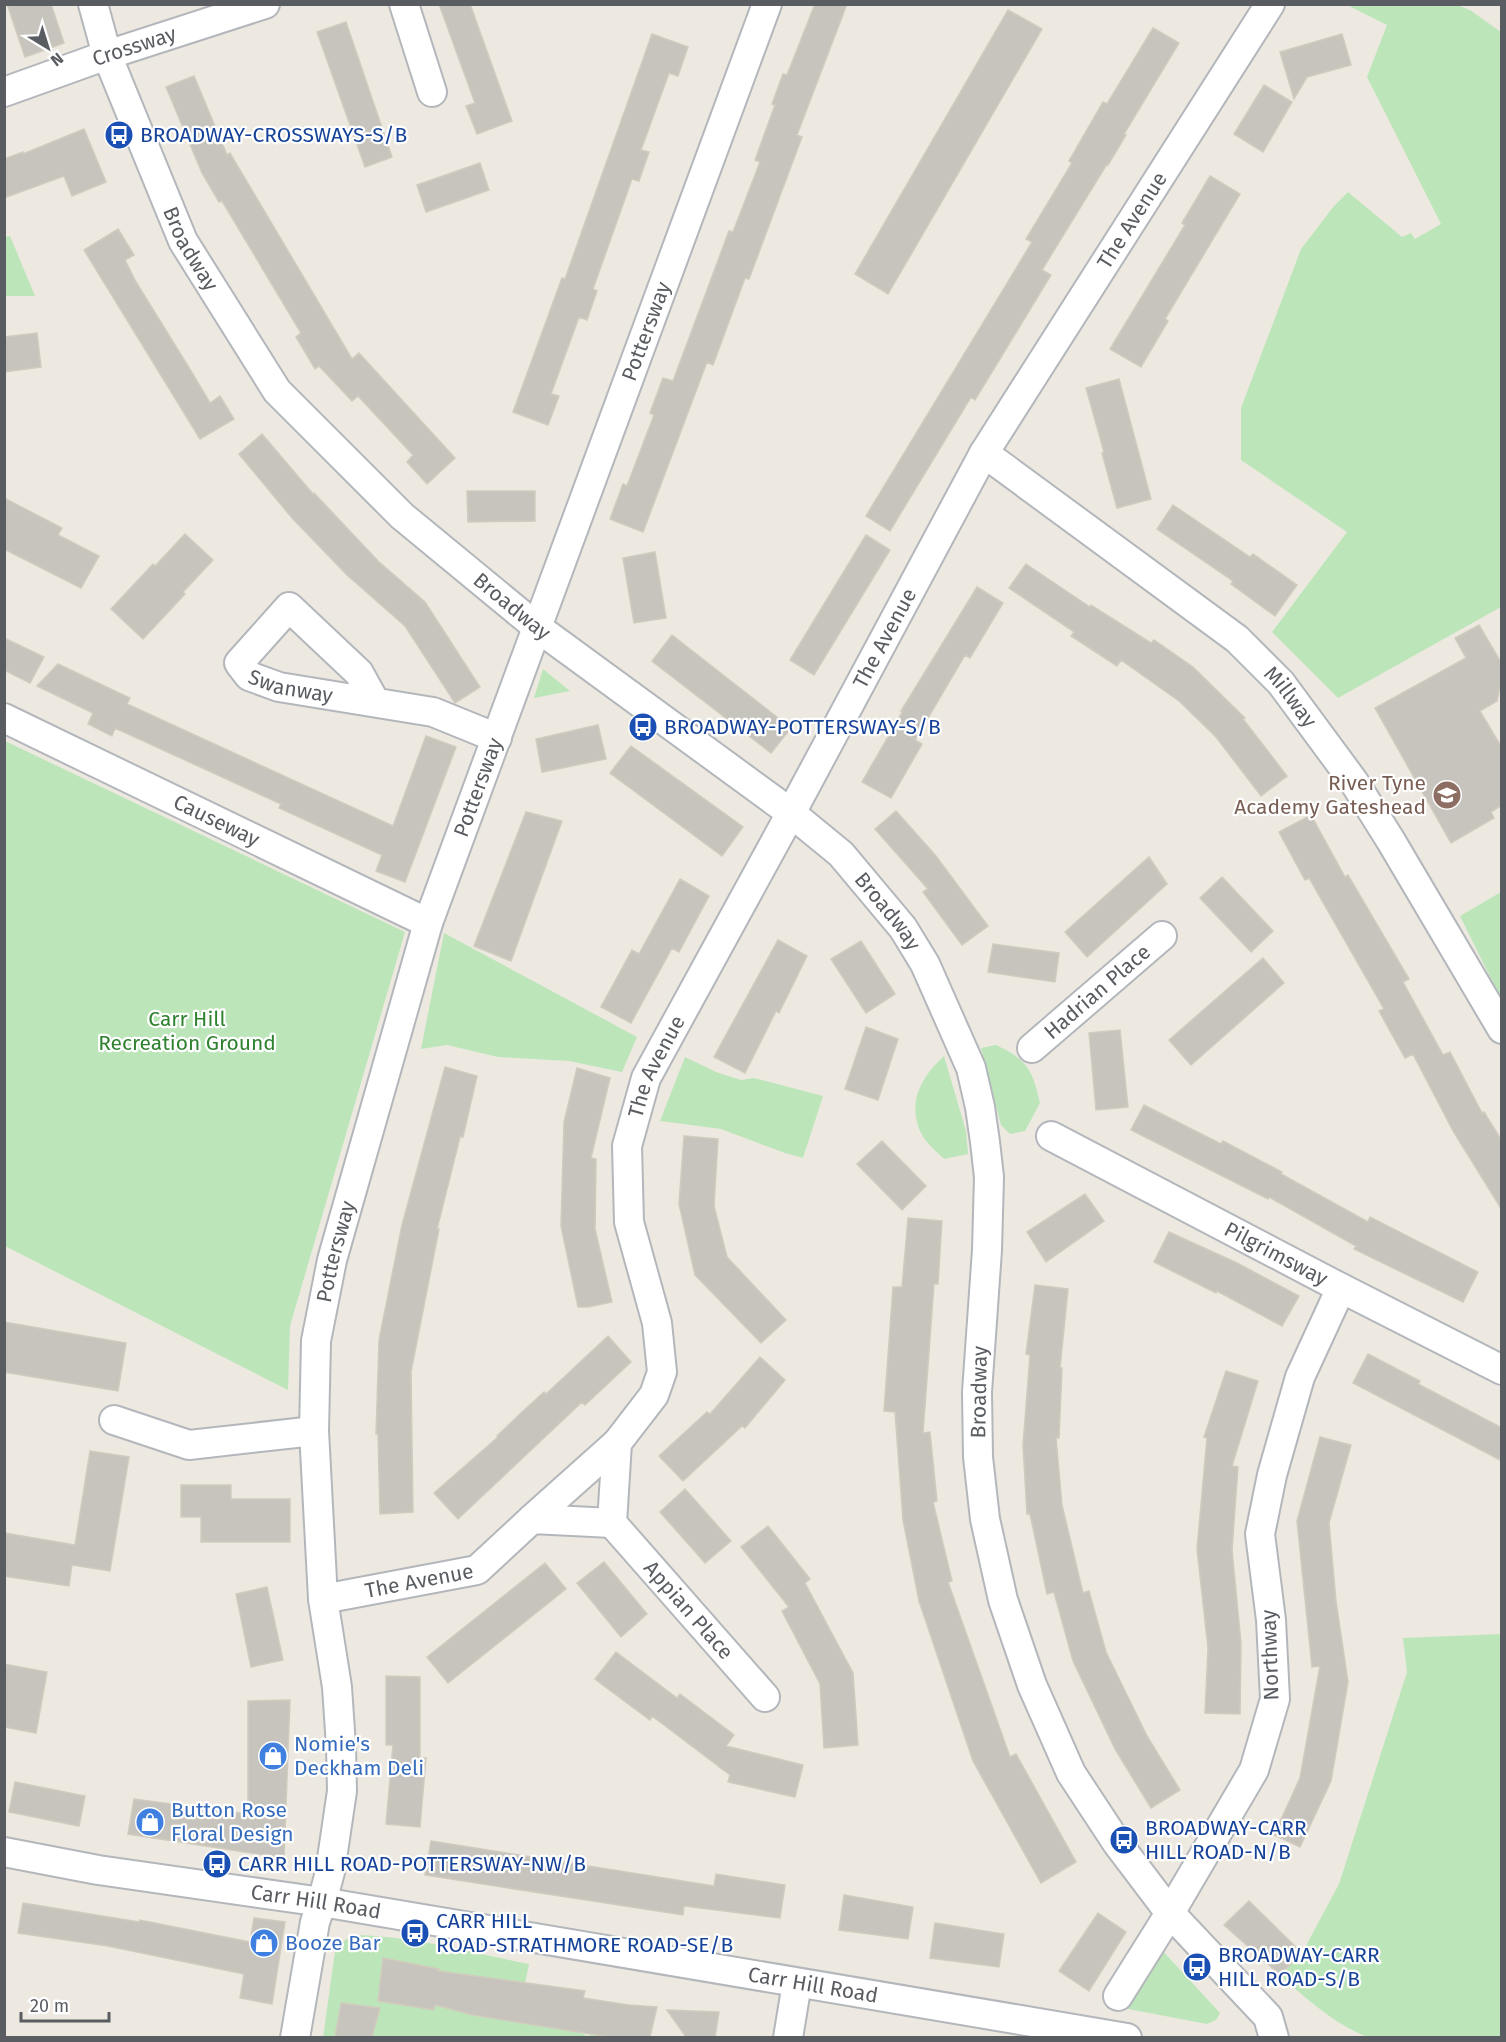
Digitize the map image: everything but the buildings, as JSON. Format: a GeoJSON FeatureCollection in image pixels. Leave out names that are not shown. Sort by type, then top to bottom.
{"type":"FeatureCollection","features":[{"type":"Feature","properties":{"kind":"street","name":"Broadway"},"geometry":{"type":"LineString","coordinates":[[93,4],[107,55],[183,241],[277,391],[402,516],[538,628],[791,813],[841,854],[903,928],[925,964],[971,1068],[980,1107],[989,1177],[987,1250],[977,1392],[978,1457],[985,1519],[1003,1600],[1032,1685],[1071,1773],[1117,1843],[1170,1913],[1268,2017],[1274,2037]]}},
{"type":"Feature","properties":{"kind":"street","name":"Crossway"},"geometry":{"type":"LineString","coordinates":[[4,92],[107,55],[265,4]]}},
{"type":"Feature","properties":{"kind":"street"},"geometry":{"type":"LineString","coordinates":[[404,4],[432,92]]}},
{"type":"Feature","properties":{"kind":"street","name":"Pottersway"},"geometry":{"type":"LineString","coordinates":[[295,2037],[315,1922],[330,1872],[342,1791],[337,1687],[323,1599],[314,1431],[316,1341],[332,1260],[428,923],[767,4]]}},
{"type":"Feature","properties":{"kind":"street","name":"The Avenue"},"geometry":{"type":"LineString","coordinates":[[323,1599],[477,1570],[617,1443],[654,1395],[662,1372],[657,1323],[629,1222],[627,1146],[646,1078],[984,453],[1270,4]]}},
{"type":"Feature","properties":{"kind":"street","name":"Millway"},"geometry":{"type":"LineString","coordinates":[[984,453],[1237,639],[1281,683],[1354,782],[1502,1029]]}},
{"type":"Feature","properties":{"kind":"street"},"geometry":{"type":"LineString","coordinates":[[375,702],[433,712],[497,738]]}},
{"type":"Feature","properties":{"kind":"street","name":"Causeway"},"geometry":{"type":"LineString","coordinates":[[4,718],[428,923]]}},
{"type":"Feature","properties":{"kind":"street","name":"Hadrian Place"},"geometry":{"type":"LineString","coordinates":[[1032,1048],[1162,936]]}},
{"type":"Feature","properties":{"kind":"street","name":"Pilgrimsway"},"geometry":{"type":"LineString","coordinates":[[1051,1136],[1502,1370]]}},
{"type":"Feature","properties":{"kind":"street","name":"Northway"},"geometry":{"type":"LineString","coordinates":[[1118,1996],[1254,1770],[1275,1699],[1271,1620],[1260,1534],[1272,1475],[1300,1377],[1341,1288]]}},
{"type":"Feature","properties":{"kind":"street"},"geometry":{"type":"LineString","coordinates":[[114,1420],[189,1445],[314,1431]]}},
{"type":"Feature","properties":{"kind":"street"},"geometry":{"type":"LineString","coordinates":[[532,1519],[612,1523],[617,1443]]}},
{"type":"Feature","properties":{"kind":"street","name":"Appian Place"},"geometry":{"type":"LineString","coordinates":[[612,1523],[765,1697]]}},
{"type":"Feature","properties":{"kind":"street","name":"Carr Hill Road"},"geometry":{"type":"LineString","coordinates":[[4,1852],[98,1870],[322,1902],[1127,2037]]}},
{"type":"Feature","properties":{"kind":"street"},"geometry":{"type":"LineString","coordinates":[[788,2037],[797,1983]]}},
{"type":"Feature","properties":{"kind":"green space"},"geometry":{"type":"Polygon","coordinates":[[[1347,5],[1457,5],[1470,10],[1501,32],[1501,607],[1338,698],[1272,632],[1347,532],[1241,460],[1241,408],[1301,249],[1334,206],[1348,192],[1402,237],[1411,233],[1415,239],[1441,224],[1367,77],[1387,25],[1347,5]]]}},
{"type":"Feature","properties":{"kind":"green space"},"geometry":{"type":"Polygon","coordinates":[[[10,236],[35,296],[5,296],[5,237],[10,236]]]}},
{"type":"Feature","properties":{"kind":"green space"},"geometry":{"type":"Polygon","coordinates":[[[543,669],[570,691],[534,698],[543,669]]]}},
{"type":"Feature","properties":{"kind":"green space","name":"Carr Hill Recreation Ground"},"geometry":{"type":"Polygon","coordinates":[[[5,741],[405,932],[290,1326],[288,1390],[5,1246],[5,741]]]}},
{"type":"Feature","properties":{"kind":"green space"},"geometry":{"type":"Polygon","coordinates":[[[1501,892],[1501,999],[1460,916],[1501,892]]]}},
{"type":"Feature","properties":{"kind":"green space"},"geometry":{"type":"Polygon","coordinates":[[[444,933],[637,1037],[622,1072],[569,1061],[498,1057],[447,1045],[421,1049],[444,933]]]}},
{"type":"Feature","properties":{"kind":"green space"},"geometry":{"type":"Polygon","coordinates":[[[996,1045],[1022,1061],[1035,1082],[1040,1103],[1025,1131],[1010,1134],[1001,1125],[981,1048],[996,1045]]]}},
{"type":"Feature","properties":{"kind":"green space"},"geometry":{"type":"Polygon","coordinates":[[[944,1056],[966,1131],[968,1154],[944,1159],[922,1135],[915,1113],[918,1092],[923,1082],[944,1056]]]}},
{"type":"Feature","properties":{"kind":"green space"},"geometry":{"type":"Polygon","coordinates":[[[685,1057],[716,1072],[741,1080],[754,1078],[823,1096],[803,1158],[721,1129],[660,1121],[685,1057]]]}},
{"type":"Feature","properties":{"kind":"green space"},"geometry":{"type":"Polygon","coordinates":[[[1501,1634],[1501,2037],[1367,2037],[1332,2018],[1280,1975],[1302,1953],[1339,1884],[1407,1672],[1403,1638],[1501,1634]]]}},
{"type":"Feature","properties":{"kind":"green space"},"geometry":{"type":"Polygon","coordinates":[[[355,1935],[398,1938],[529,1964],[525,1984],[578,2031],[587,2036],[593,2034],[609,2037],[372,2037],[378,2008],[342,2003],[335,2037],[323,2038],[335,1951],[343,1941],[355,1935]],[[383,1958],[405,2005],[434,2010],[439,1969],[383,1958]],[[456,1973],[451,2009],[481,2017],[510,2020],[513,1982],[456,1973]]]}},
{"type":"Feature","properties":{"kind":"green space"},"geometry":{"type":"Polygon","coordinates":[[[1160,1948],[1220,2013],[1216,2020],[1207,2024],[1123,2008],[1160,1948]]]}},
{"type":"Feature","properties":{"kind":"place","name":"BROADWAY-CROSSWAYS-S/B"},"geometry":{"type":"Point","coordinates":[119,135]}},
{"type":"Feature","properties":{"kind":"place","name":"BROADWAY-POTTERSWAY-S/B"},"geometry":{"type":"Point","coordinates":[643,727]}},
{"type":"Feature","properties":{"kind":"place","name":"River Tyne Academy Gateshead"},"geometry":{"type":"Point","coordinates":[1447,795]}},
{"type":"Feature","properties":{"kind":"place","name":"Nomie's Deckham Deli"},"geometry":{"type":"Point","coordinates":[273,1756]}},
{"type":"Feature","properties":{"kind":"place","name":"Button Rose Floral Design"},"geometry":{"type":"Point","coordinates":[150,1822]}},
{"type":"Feature","properties":{"kind":"place","name":"BROADWAY-CARR HILL ROAD-N/B"},"geometry":{"type":"Point","coordinates":[1124,1840]}},
{"type":"Feature","properties":{"kind":"place","name":"CARR HILL ROAD-POTTERSWAY-NW/B"},"geometry":{"type":"Point","coordinates":[217,1864]}},
{"type":"Feature","properties":{"kind":"place","name":"CARR HILL ROAD-STRATHMORE ROAD-SE/B"},"geometry":{"type":"Point","coordinates":[415,1933]}},
{"type":"Feature","properties":{"kind":"place","name":"Booze Bar"},"geometry":{"type":"Point","coordinates":[264,1943]}},
{"type":"Feature","properties":{"kind":"place","name":"BROADWAY-CARR HILL ROAD-S/B"},"geometry":{"type":"Point","coordinates":[1197,1967]}}]}
